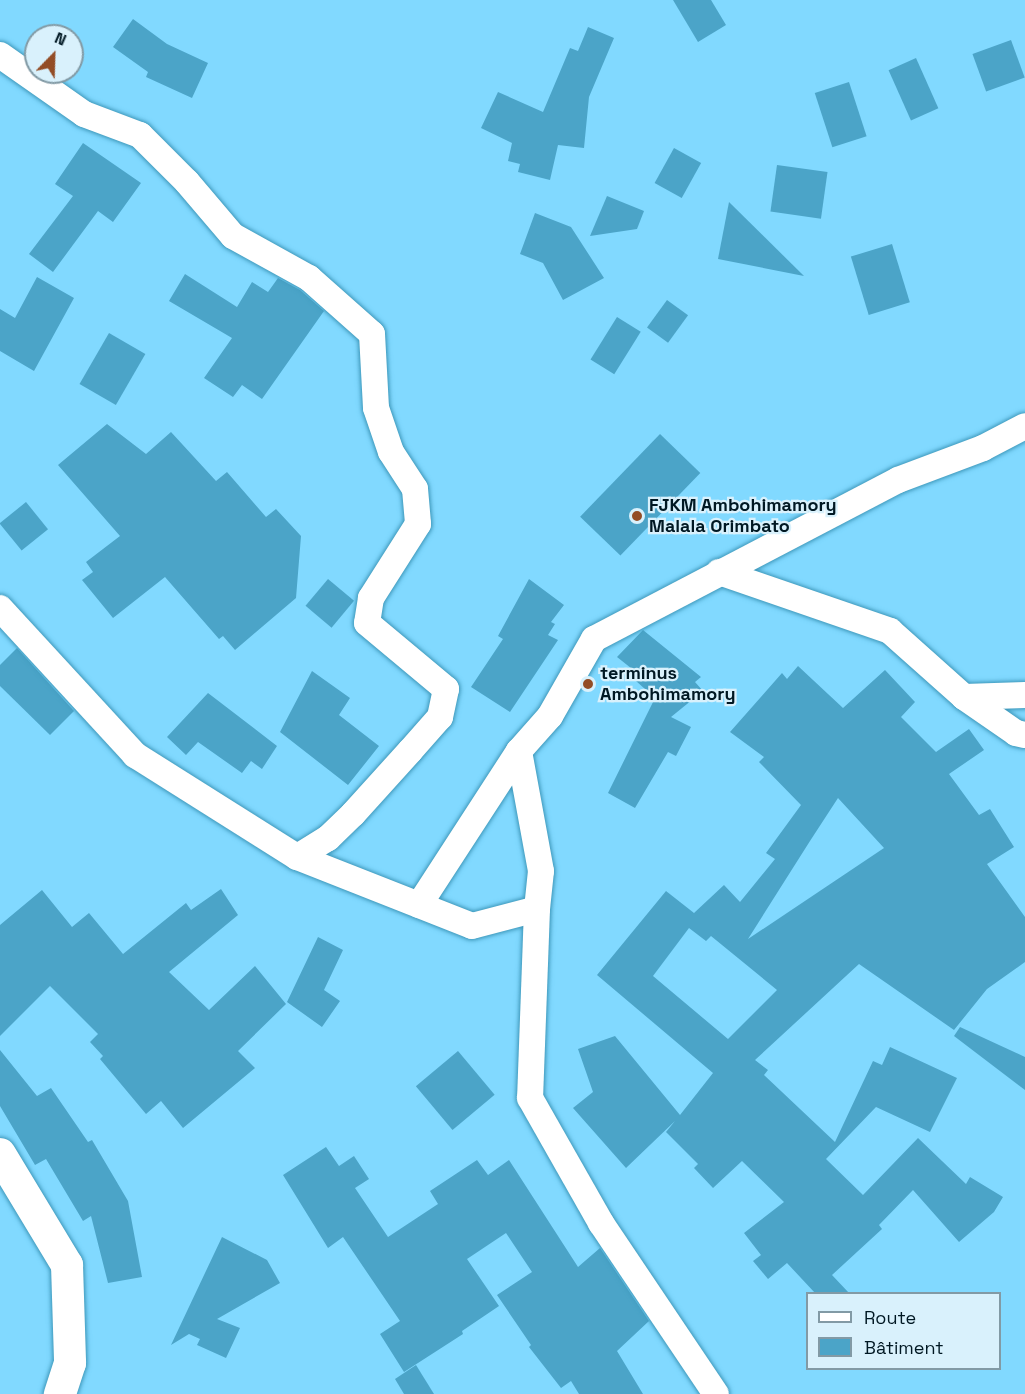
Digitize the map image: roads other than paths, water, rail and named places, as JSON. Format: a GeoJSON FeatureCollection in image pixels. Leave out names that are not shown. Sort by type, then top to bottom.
{"type":"FeatureCollection","features":[{"type":"Feature","properties":{"kind":"street"},"geometry":{"type":"LineString","coordinates":[[0,55],[84,114],[140,135],[188,182],[233,236],[309,279],[372,334],[376,408],[391,452],[415,489],[418,524],[371,598],[367,623],[446,689],[440,717],[410,751],[328,838],[297,857]]}},
{"type":"Feature","properties":{"kind":"street"},"geometry":{"type":"LineString","coordinates":[[419,905],[519,751],[550,717],[594,639],[898,480],[983,447],[1025,426]]}},
{"type":"Feature","properties":{"kind":"street"},"geometry":{"type":"LineString","coordinates":[[719,572],[890,631],[964,697],[1016,734],[1025,735]]}},
{"type":"Feature","properties":{"kind":"street"},"geometry":{"type":"LineString","coordinates":[[1,606],[135,755],[297,857],[472,926],[537,909]]}},
{"type":"Feature","properties":{"kind":"street"},"geometry":{"type":"LineString","coordinates":[[964,697],[1025,695]]}},
{"type":"Feature","properties":{"kind":"street"},"geometry":{"type":"LineString","coordinates":[[519,751],[541,871],[537,909],[530,1098],[601,1223],[716,1394]]}},
{"type":"Feature","properties":{"kind":"street"},"geometry":{"type":"LineString","coordinates":[[0,1154],[66,1265],[70,1363],[60,1394]]}},
{"type":"Feature","properties":{"kind":"place","name":"FJKM Ambohimamory Malala Orimbato"},"geometry":{"type":"Point","coordinates":[637,516]}},
{"type":"Feature","properties":{"kind":"place","name":"terminus Ambohimamory"},"geometry":{"type":"Point","coordinates":[588,684]}}]}
